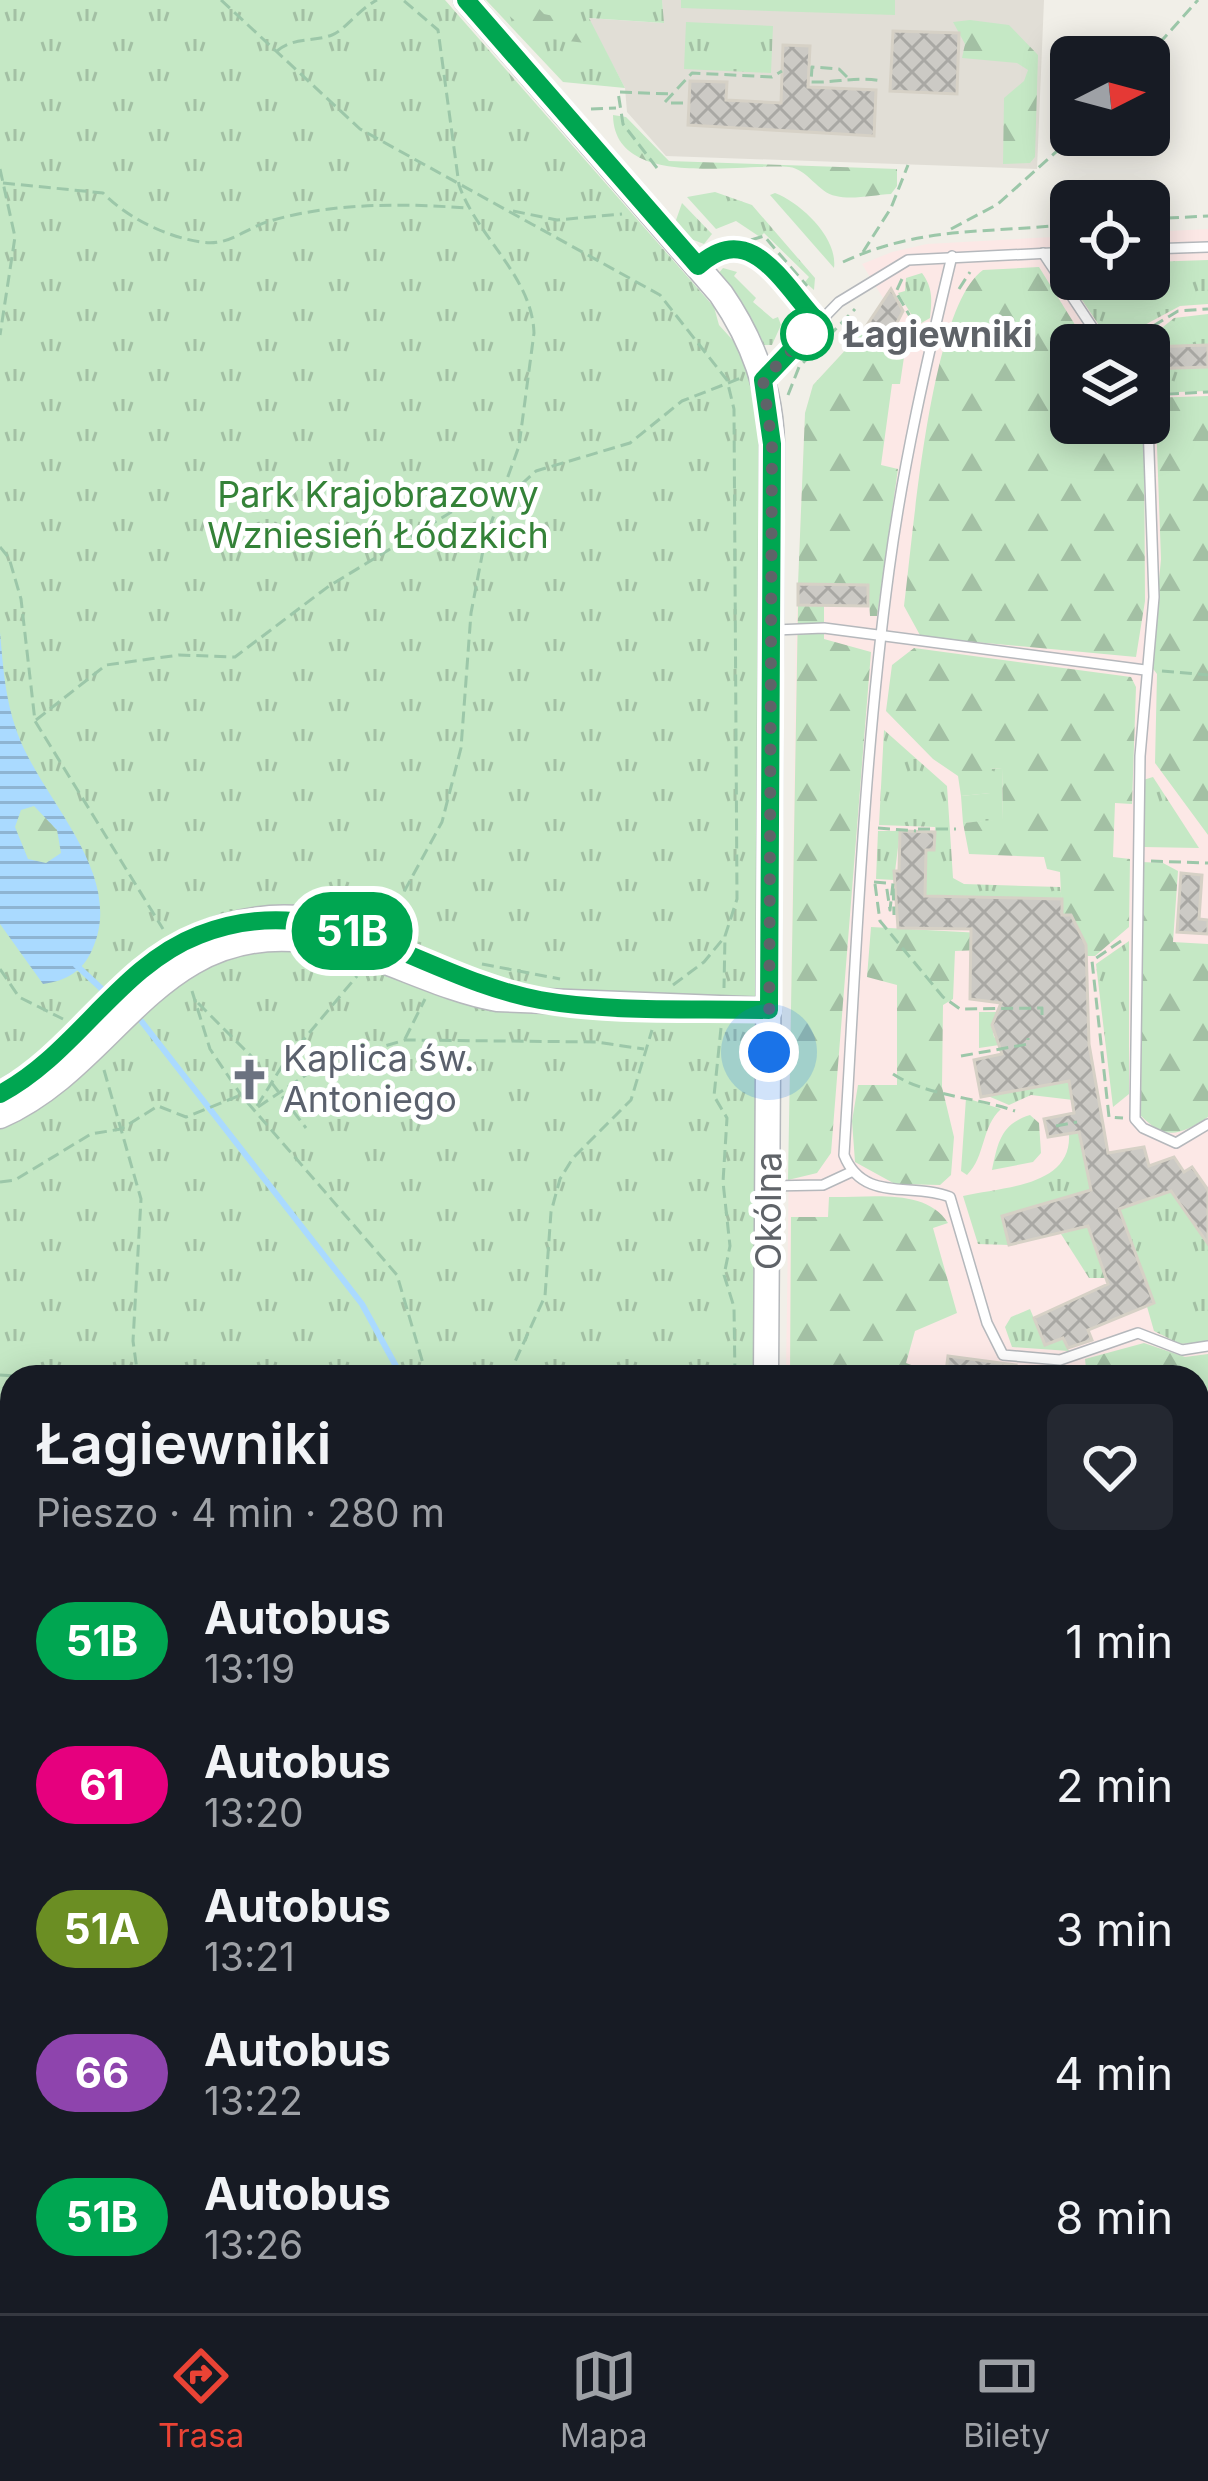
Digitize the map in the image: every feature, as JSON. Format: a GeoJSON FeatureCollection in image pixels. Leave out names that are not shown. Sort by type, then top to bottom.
{"type":"FeatureCollection","features":[{"type":"Feature","properties":{"kind":"street","name":"Okólna"},"geometry":{"type":"LineString","coordinates":[[466,0],[698,266],[733,312],[763,380],[772,428],[766,1365]]}},
{"type":"Feature","properties":{"kind":"street"},"geometry":{"type":"LineString","coordinates":[[0,1116],[33,1102],[89,1038],[179,956],[268,939],[372,948],[541,1000],[769,1010]]}},
{"type":"Feature","properties":{"kind":"street"},"geometry":{"type":"LineString","coordinates":[[0,1094],[89,1038]]}},
{"type":"Feature","properties":{"kind":"lane"},"geometry":{"type":"LineString","coordinates":[[1170,248],[1208,247]]}},
{"type":"Feature","properties":{"kind":"lane"},"geometry":{"type":"LineString","coordinates":[[698,266],[728,248],[750,250],[818,322]]}},
{"type":"Feature","properties":{"kind":"lane"},"geometry":{"type":"LineString","coordinates":[[1043,253],[1089,324]]}},
{"type":"Feature","properties":{"kind":"lane"},"geometry":{"type":"LineString","coordinates":[[763,380],[818,322],[897,265],[952,256],[1050,253]]}},
{"type":"Feature","properties":{"kind":"lane"},"geometry":{"type":"LineString","coordinates":[[952,256],[932,338],[881,637],[844,1155],[850,1172],[884,1189],[950,1197],[987,1323],[1004,1355],[1060,1360],[1138,1333],[1182,1350],[1208,1346]]}},
{"type":"Feature","properties":{"kind":"lane"},"geometry":{"type":"LineString","coordinates":[[1149,444],[1154,597],[1145,670],[1136,1118],[1143,1128],[1176,1143],[1208,1124]]}},
{"type":"Feature","properties":{"kind":"lane"},"geometry":{"type":"LineString","coordinates":[[771,631],[824,628],[1145,670]]}},
{"type":"Feature","properties":{"kind":"lane"},"geometry":{"type":"LineString","coordinates":[[768,1186],[823,1186],[850,1172]]}},
{"type":"Feature","properties":{"kind":"path"},"geometry":{"type":"LineString","coordinates":[[221,0],[360,129],[660,295],[727,380],[734,409],[737,899],[724,936],[704,962],[664,991]]}},
{"type":"Feature","properties":{"kind":"path"},"geometry":{"type":"LineString","coordinates":[[277,51],[286,43],[336,33],[357,9],[377,0]]}},
{"type":"Feature","properties":{"kind":"path"},"geometry":{"type":"LineString","coordinates":[[256,1108],[271,1083],[320,1027],[372,948],[442,822],[461,748],[463,678],[484,540],[502,502],[519,446],[533,316],[517,280],[467,208],[459,185],[438,30],[403,0]]}},
{"type":"Feature","properties":{"kind":"path"},"geometry":{"type":"LineString","coordinates":[[1166,36],[1198,0]]}},
{"type":"Feature","properties":{"kind":"path"},"geometry":{"type":"LineString","coordinates":[[847,77],[839,69],[812,67],[811,82],[834,83],[847,77],[882,81]]}},
{"type":"Feature","properties":{"kind":"path"},"geometry":{"type":"LineString","coordinates":[[689,104],[668,103],[692,73],[772,77],[782,71]]}},
{"type":"Feature","properties":{"kind":"path"},"geometry":{"type":"LineString","coordinates":[[657,168],[628,133],[618,108],[618,92],[673,94]]}},
{"type":"Feature","properties":{"kind":"path"},"geometry":{"type":"LineString","coordinates":[[583,117],[593,107],[618,108]]}},
{"type":"Feature","properties":{"kind":"path"},"geometry":{"type":"LineString","coordinates":[[950,230],[998,204],[1052,156]]}},
{"type":"Feature","properties":{"kind":"path"},"geometry":{"type":"LineString","coordinates":[[862,254],[892,208],[908,165]]}},
{"type":"Feature","properties":{"kind":"path"},"geometry":{"type":"LineString","coordinates":[[0,169],[15,237],[0,335]]}},
{"type":"Feature","properties":{"kind":"path"},"geometry":{"type":"LineString","coordinates":[[3,182],[103,193],[123,214],[200,242],[229,242],[268,221],[302,216],[410,204],[467,208]]}},
{"type":"Feature","properties":{"kind":"path"},"geometry":{"type":"LineString","coordinates":[[505,210],[557,220],[635,211]]}},
{"type":"Feature","properties":{"kind":"path"},"geometry":{"type":"LineString","coordinates":[[1170,218],[1208,216]]}},
{"type":"Feature","properties":{"kind":"path"},"geometry":{"type":"LineString","coordinates":[[844,262],[890,240],[950,230],[1050,225]]}},
{"type":"Feature","properties":{"kind":"path"},"geometry":{"type":"LineString","coordinates":[[956,295],[977,266]]}},
{"type":"Feature","properties":{"kind":"path"},"geometry":{"type":"LineString","coordinates":[[902,277],[896,292],[921,335],[932,338]]}},
{"type":"Feature","properties":{"kind":"path"},"geometry":{"type":"LineString","coordinates":[[787,398],[799,367],[865,299]]}},
{"type":"Feature","properties":{"kind":"path"},"geometry":{"type":"LineString","coordinates":[[1156,324],[1178,311],[1208,309]]}},
{"type":"Feature","properties":{"kind":"path"},"geometry":{"type":"LineString","coordinates":[[35,722],[106,665],[179,655],[235,657],[329,586],[458,508],[502,502],[536,471],[630,443],[682,401],[727,380]]}},
{"type":"Feature","properties":{"kind":"path"},"geometry":{"type":"LineString","coordinates":[[1170,393],[1208,392]]}},
{"type":"Feature","properties":{"kind":"path"},"geometry":{"type":"LineString","coordinates":[[0,547],[9,557],[21,599],[35,722],[179,956],[210,1048],[241,1095],[384,1255],[397,1276],[423,1365]]}},
{"type":"Feature","properties":{"kind":"path"},"geometry":{"type":"LineString","coordinates":[[1145,670],[1208,675]]}},
{"type":"Feature","properties":{"kind":"path"},"geometry":{"type":"LineString","coordinates":[[875,846],[876,827],[956,829]]}},
{"type":"Feature","properties":{"kind":"path"},"geometry":{"type":"LineString","coordinates":[[1160,861],[1208,863]]}},
{"type":"Feature","properties":{"kind":"path"},"geometry":{"type":"LineString","coordinates":[[875,864],[880,915],[944,998],[960,1009],[1042,1008],[1042,1015]]}},
{"type":"Feature","properties":{"kind":"path"},"geometry":{"type":"LineString","coordinates":[[874,882],[886,883],[887,910],[893,883],[896,915],[880,915]]}},
{"type":"Feature","properties":{"kind":"path"},"geometry":{"type":"LineString","coordinates":[[1136,1118],[1108,1117],[1092,961],[1137,929]]}},
{"type":"Feature","properties":{"kind":"path"},"geometry":{"type":"LineString","coordinates":[[724,936],[714,1096],[727,1118],[723,1182],[730,1246],[724,1275],[734,1307],[735,1365]]}},
{"type":"Feature","properties":{"kind":"path"},"geometry":{"type":"LineString","coordinates":[[468,961],[565,980]]}},
{"type":"Feature","properties":{"kind":"path"},"geometry":{"type":"LineString","coordinates":[[0,969],[19,997],[89,1038],[121,1129],[141,1199],[133,1341],[136,1365]]}},
{"type":"Feature","properties":{"kind":"path"},"geometry":{"type":"LineString","coordinates":[[405,1040],[428,993]]}},
{"type":"Feature","properties":{"kind":"path"},"geometry":{"type":"LineString","coordinates":[[195,1000],[306,1128]]}},
{"type":"Feature","properties":{"kind":"path"},"geometry":{"type":"LineString","coordinates":[[513,1365],[545,1295],[551,1212],[560,1179],[573,1158],[631,1100],[656,1015]]}},
{"type":"Feature","properties":{"kind":"path"},"geometry":{"type":"LineString","coordinates":[[961,1056],[1016,1048],[1028,1044],[1028,1038]]}},
{"type":"Feature","properties":{"kind":"path"},"geometry":{"type":"LineString","coordinates":[[256,1108],[321,1065],[405,1040],[596,1042],[648,1049]]}},
{"type":"Feature","properties":{"kind":"path"},"geometry":{"type":"LineString","coordinates":[[893,1074],[909,1085],[970,1095],[1015,1111]]}},
{"type":"Feature","properties":{"kind":"path"},"geometry":{"type":"LineString","coordinates":[[0,1182],[15,1180],[91,1134],[121,1129],[158,1106],[186,1117],[241,1095]]}},
{"type":"Feature","properties":{"kind":"path"},"geometry":{"type":"LineString","coordinates":[[1056,1126],[1077,1122]]}},
{"type":"Feature","properties":{"kind":"shaded area"},"geometry":{"type":"Polygon","coordinates":[[[662,0],[1044,0],[1037,169],[666,156],[627,112],[625,88],[588,18],[663,23],[662,0]]]}},
{"type":"Feature","properties":{"kind":"shaded area"},"geometry":{"type":"Polygon","coordinates":[[[1208,229],[1208,1365],[786,1365],[796,629],[805,413],[813,385],[863,331],[883,298],[862,264],[927,244],[1050,237],[1050,300],[1170,300],[1170,231],[1208,229]]]}},
{"type":"Feature","properties":{"kind":"green space","name":"Park Krajobrazowy Wzniesień Łódzkich"},"geometry":{"type":"Polygon","coordinates":[[[0,0],[445,0],[714,307],[719,325],[757,367],[758,1365],[0,1365],[0,0]]]}},
{"type":"Feature","properties":{"kind":"green space"},"geometry":{"type":"Polygon","coordinates":[[[486,0],[662,0],[664,23],[589,18],[625,88],[563,82],[486,0]]]}},
{"type":"Feature","properties":{"kind":"green space"},"geometry":{"type":"Polygon","coordinates":[[[491,0],[531,0],[544,14],[586,23],[594,44],[534,37],[491,0]]]}},
{"type":"Feature","properties":{"kind":"green space"},"geometry":{"type":"Polygon","coordinates":[[[681,0],[895,0],[895,15],[681,8],[681,0]]]}},
{"type":"Feature","properties":{"kind":"green space"},"geometry":{"type":"Polygon","coordinates":[[[686,22],[773,26],[771,73],[684,69],[686,22]]]}},
{"type":"Feature","properties":{"kind":"green space"},"geometry":{"type":"Polygon","coordinates":[[[953,22],[1009,25],[1038,55],[1035,157],[1030,163],[1003,164],[1004,98],[1024,81],[1028,70],[1017,63],[962,58],[965,44],[953,22]]]}},
{"type":"Feature","properties":{"kind":"green space"},"geometry":{"type":"Polygon","coordinates":[[[613,115],[626,117],[669,161],[897,169],[897,186],[891,194],[842,197],[789,167],[714,169],[658,164],[635,155],[619,139],[613,115]]]}},
{"type":"Feature","properties":{"kind":"green space"},"geometry":{"type":"Polygon","coordinates":[[[715,192],[752,205],[815,278],[814,290],[805,282],[809,277],[764,233],[760,237],[736,221],[716,229],[687,197],[715,192]]]}},
{"type":"Feature","properties":{"kind":"green space"},"geometry":{"type":"Polygon","coordinates":[[[775,193],[816,223],[830,245],[834,268],[770,195],[775,193]]]}},
{"type":"Feature","properties":{"kind":"green space"},"geometry":{"type":"Polygon","coordinates":[[[682,203],[712,234],[704,244],[683,236],[675,223],[682,203]]]}},
{"type":"Feature","properties":{"kind":"green space"},"geometry":{"type":"Polygon","coordinates":[[[1208,260],[1208,304],[1180,306],[1146,324],[1098,324],[1082,300],[1170,300],[1170,261],[1208,260]]]}},
{"type":"Feature","properties":{"kind":"green space"},"geometry":{"type":"Polygon","coordinates":[[[1039,267],[1050,285],[1050,300],[1060,300],[1075,324],[1050,324],[1050,444],[1144,444],[1145,601],[1136,657],[921,637],[904,606],[937,374],[965,292],[983,270],[1039,267]]]}},
{"type":"Feature","properties":{"kind":"green space"},"geometry":{"type":"Polygon","coordinates":[[[723,268],[737,272],[734,276],[756,298],[753,302],[773,319],[778,317],[781,325],[772,345],[762,345],[718,274],[723,268]]]}},
{"type":"Feature","properties":{"kind":"green space"},"geometry":{"type":"Polygon","coordinates":[[[922,273],[930,289],[931,312],[918,325],[898,293],[905,291],[906,278],[922,273]]]}},
{"type":"Feature","properties":{"kind":"green space"},"geometry":{"type":"Polygon","coordinates":[[[1208,314],[1208,345],[1170,345],[1167,324],[1174,318],[1208,314]]]}},
{"type":"Feature","properties":{"kind":"green space"},"geometry":{"type":"Polygon","coordinates":[[[895,327],[907,337],[900,384],[892,384],[881,465],[898,469],[877,616],[870,616],[868,585],[798,584],[805,413],[813,385],[863,331],[892,341],[895,327]]]}},
{"type":"Feature","properties":{"kind":"green space"},"geometry":{"type":"Polygon","coordinates":[[[1208,367],[1208,391],[1170,392],[1170,368],[1208,367]]]}},
{"type":"Feature","properties":{"kind":"green space"},"geometry":{"type":"Polygon","coordinates":[[[1208,396],[1208,835],[1155,763],[1157,674],[1151,666],[1161,559],[1157,444],[1170,444],[1170,397],[1208,396]]]}},
{"type":"Feature","properties":{"kind":"green space"},"geometry":{"type":"Polygon","coordinates":[[[798,605],[824,606],[824,639],[871,652],[831,1153],[817,1173],[788,1180],[798,605]]]}},
{"type":"Feature","properties":{"kind":"green space"},"geometry":{"type":"Polygon","coordinates":[[[914,648],[1131,677],[1136,687],[1132,804],[1115,803],[1113,857],[1130,859],[1129,927],[1095,956],[1086,956],[1072,915],[1062,915],[1060,872],[1047,869],[1044,857],[969,854],[963,823],[1003,819],[1002,768],[990,769],[991,793],[961,796],[958,776],[933,759],[886,711],[892,665],[914,648]]]}},
{"type":"Feature","properties":{"kind":"green space"},"geometry":{"type":"Polygon","coordinates":[[[884,730],[947,786],[953,878],[964,884],[1060,887],[1062,899],[925,896],[926,850],[934,850],[935,827],[879,825],[884,730]]]}},
{"type":"Feature","properties":{"kind":"green space"},"geometry":{"type":"Polygon","coordinates":[[[1002,768],[1003,820],[963,823],[961,796],[990,793],[990,769],[1002,768]]]}},
{"type":"Feature","properties":{"kind":"green space"},"geometry":{"type":"Polygon","coordinates":[[[1153,777],[1199,848],[1143,847],[1143,780],[1153,777]]]}},
{"type":"Feature","properties":{"kind":"green space"},"geometry":{"type":"Polygon","coordinates":[[[34,806],[57,830],[61,853],[46,863],[28,859],[15,827],[21,810],[34,806]]]}},
{"type":"Feature","properties":{"kind":"green space"},"geometry":{"type":"Polygon","coordinates":[[[878,831],[900,831],[894,880],[876,879],[878,831]]]}},
{"type":"Feature","properties":{"kind":"green space"},"geometry":{"type":"Polygon","coordinates":[[[1142,862],[1163,863],[1178,871],[1173,942],[1208,944],[1208,1117],[1173,1133],[1141,1116],[1142,862]]]}},
{"type":"Feature","properties":{"kind":"green space"},"geometry":{"type":"Polygon","coordinates":[[[871,927],[981,933],[982,950],[955,951],[953,999],[943,1005],[942,1087],[954,1137],[951,1175],[940,1185],[895,1184],[855,1162],[852,1121],[858,1085],[897,1085],[897,985],[867,977],[871,927]]]}},
{"type":"Feature","properties":{"kind":"green space"},"geometry":{"type":"Polygon","coordinates":[[[1129,941],[1129,1094],[1113,1107],[1096,964],[1129,941]]]}},
{"type":"Feature","properties":{"kind":"green space"},"geometry":{"type":"Polygon","coordinates":[[[979,1012],[1005,1012],[992,1026],[994,1037],[1006,1044],[979,1048],[979,1012]]]}},
{"type":"Feature","properties":{"kind":"green space"},"geometry":{"type":"Polygon","coordinates":[[[1069,1081],[1073,1100],[1031,1095],[1009,1105],[988,1096],[1069,1081]]]}},
{"type":"Feature","properties":{"kind":"green space"},"geometry":{"type":"Polygon","coordinates":[[[966,1098],[1001,1109],[967,1175],[961,1171],[966,1098]]]}},
{"type":"Feature","properties":{"kind":"green space"},"geometry":{"type":"Polygon","coordinates":[[[1030,1115],[1039,1123],[1041,1153],[1033,1162],[992,1170],[1002,1135],[1030,1115]]]}},
{"type":"Feature","properties":{"kind":"green space"},"geometry":{"type":"Polygon","coordinates":[[[1079,1132],[1091,1190],[1002,1216],[1009,1245],[978,1244],[963,1196],[1047,1175],[1067,1152],[1069,1134],[1079,1132]]]}},
{"type":"Feature","properties":{"kind":"green space"},"geometry":{"type":"Polygon","coordinates":[[[1171,1191],[1208,1244],[1208,1342],[1180,1344],[1154,1331],[1119,1209],[1171,1191]]]}},
{"type":"Feature","properties":{"kind":"green space"},"geometry":{"type":"Polygon","coordinates":[[[878,1196],[926,1204],[948,1223],[933,1228],[957,1313],[915,1331],[906,1363],[911,1365],[790,1365],[791,1217],[828,1217],[829,1197],[878,1196]]]}},
{"type":"Feature","properties":{"kind":"green space"},"geometry":{"type":"Polygon","coordinates":[[[1088,1226],[1106,1278],[1089,1278],[1061,1234],[1088,1226]]]}},
{"type":"Feature","properties":{"kind":"green space"},"geometry":{"type":"Polygon","coordinates":[[[1030,1309],[1045,1345],[1063,1338],[1069,1351],[1012,1347],[1005,1327],[1011,1317],[1030,1309]]]}},
{"type":"Feature","properties":{"kind":"green space"},"geometry":{"type":"Polygon","coordinates":[[[1144,1343],[1185,1357],[1208,1354],[1208,1365],[1086,1365],[1085,1359],[1144,1343]]]}},
{"type":"Feature","properties":{"kind":"water"},"geometry":{"type":"Polygon","coordinates":[[[0,632],[7,695],[17,732],[90,866],[100,922],[84,964],[66,977],[43,984],[0,924],[0,632]],[[34,806],[21,810],[15,827],[28,859],[46,863],[61,853],[57,830],[34,806]]]}},
{"type":"Feature","properties":{"kind":"building"},"geometry":{"type":"Polygon","coordinates":[[[893,31],[959,33],[957,94],[890,91],[893,31]]]}},
{"type":"Feature","properties":{"kind":"building"},"geometry":{"type":"Polygon","coordinates":[[[783,45],[810,46],[808,87],[876,90],[874,136],[688,125],[690,81],[727,82],[726,100],[781,103],[783,45]]]}},
{"type":"Feature","properties":{"kind":"building"},"geometry":{"type":"Polygon","coordinates":[[[891,289],[903,311],[888,340],[863,331],[891,289]]]}},
{"type":"Feature","properties":{"kind":"building"},"geometry":{"type":"Polygon","coordinates":[[[1208,345],[1208,367],[1170,368],[1170,346],[1208,345]]]}},
{"type":"Feature","properties":{"kind":"building"},"geometry":{"type":"Polygon","coordinates":[[[798,584],[868,585],[868,606],[798,605],[798,584]]]}},
{"type":"Feature","properties":{"kind":"building"},"geometry":{"type":"Polygon","coordinates":[[[900,831],[935,832],[934,850],[926,850],[925,896],[1062,899],[1062,915],[1071,915],[1086,945],[1089,1044],[1108,1153],[1144,1147],[1149,1166],[1174,1157],[1184,1172],[1192,1167],[1208,1190],[1208,1244],[1171,1191],[1119,1209],[1154,1303],[1088,1330],[1092,1340],[1068,1348],[1063,1338],[1045,1345],[1034,1318],[1108,1284],[1088,1226],[1009,1245],[1002,1216],[1091,1190],[1079,1132],[1048,1137],[1044,1119],[1074,1113],[1069,1081],[981,1097],[974,1060],[1002,1054],[992,1025],[1001,1003],[970,999],[971,929],[898,928],[894,871],[899,871],[900,831]]]}},
{"type":"Feature","properties":{"kind":"building"},"geometry":{"type":"Polygon","coordinates":[[[1181,873],[1202,875],[1199,919],[1208,920],[1208,934],[1177,932],[1181,873]]]}},
{"type":"Feature","properties":{"kind":"building","name":"Kaplica św. Antoniego"},"geometry":{"type":"Polygon","coordinates":[[[249,1066],[262,1077],[250,1091],[237,1072],[249,1066]]]}},
{"type":"Feature","properties":{"kind":"building"},"geometry":{"type":"Polygon","coordinates":[[[948,1356],[1016,1365],[947,1365],[948,1356]]]}},
{"type":"Feature","properties":{"kind":"waterway"},"geometry":{"type":"LineString","coordinates":[[76,965],[104,991]]}},
{"type":"Feature","properties":{"kind":"waterway"},"geometry":{"type":"LineString","coordinates":[[142,1022],[362,1304],[395,1365]]}},
{"type":"Feature","properties":{"kind":"bus line","name":"51B"},"geometry":{"type":"LineString","coordinates":[[0,1094],[58,1054],[174,946],[229,925],[258,920],[327,922],[458,976],[541,1000],[769,1010],[772,444],[763,380],[818,322],[750,250],[728,248],[698,266],[466,0]]}},
{"type":"Feature","properties":{"kind":"place","name":"Łagiewniki"},"geometry":{"type":"Point","coordinates":[807,334]}},
{"type":"Feature","properties":{"kind":"place","name":"Kaplica św. Antoniego"},"geometry":{"type":"Point","coordinates":[249,1079]}},
{"type":"Feature","properties":{"kind":"route"},"geometry":{"type":"LineString","coordinates":[[769,1052],[772,444],[763,380],[807,334]]}}]}
